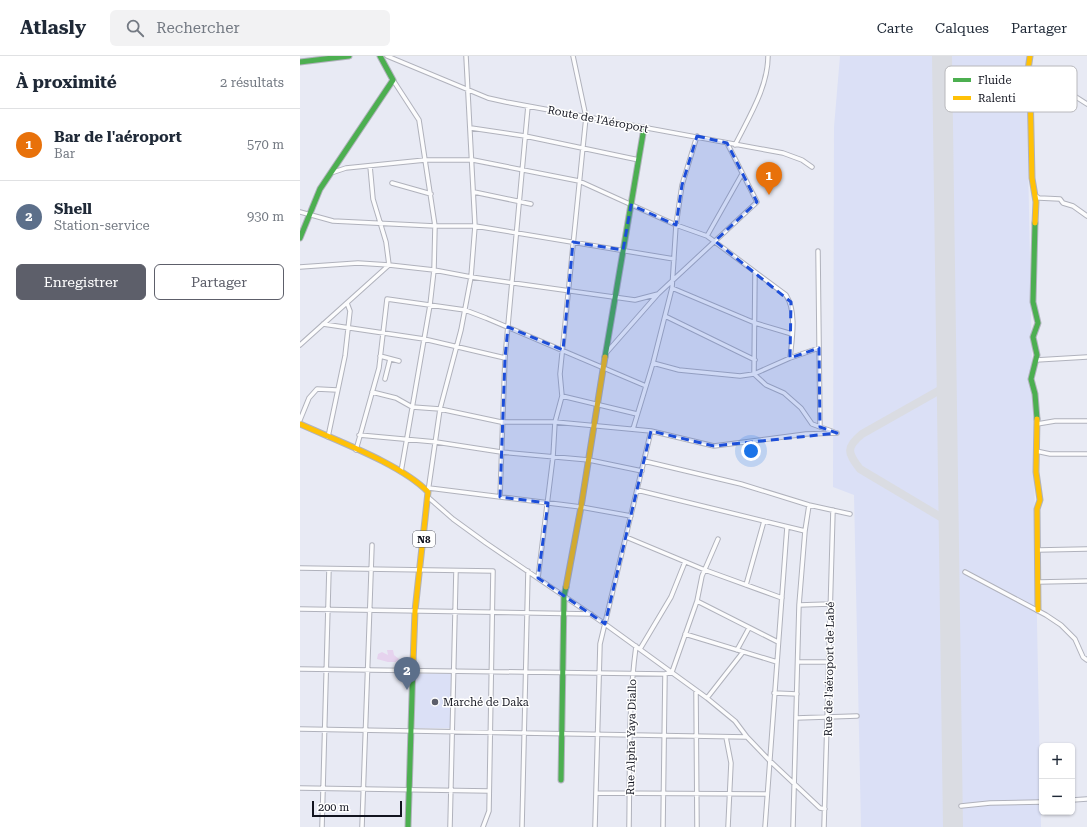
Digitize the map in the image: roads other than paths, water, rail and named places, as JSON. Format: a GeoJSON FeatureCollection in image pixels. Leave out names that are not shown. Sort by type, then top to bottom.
{"type":"FeatureCollection","features":[{"type":"Feature","properties":{"kind":"main road"},"geometry":{"type":"LineString","coordinates":[[300,62],[314,58],[349,56]]}},
{"type":"Feature","properties":{"kind":"main road"},"geometry":{"type":"LineString","coordinates":[[300,238],[320,189],[393,80],[380,56]]}},
{"type":"Feature","properties":{"kind":"main road"},"geometry":{"type":"LineString","coordinates":[[1030,56],[1030,66]]}},
{"type":"Feature","properties":{"kind":"main road"},"geometry":{"type":"LineString","coordinates":[[1031,112],[1032,178],[1036,196],[1033,302],[1038,322],[1033,337],[1037,355],[1031,379],[1035,394],[1037,424],[1037,487],[1040,500],[1037,508],[1039,582],[1038,610]]}},
{"type":"Feature","properties":{"kind":"main road"},"geometry":{"type":"LineString","coordinates":[[561,780],[564,596],[582,507],[603,368],[644,128]]}},
{"type":"Feature","properties":{"kind":"main road"},"geometry":{"type":"LineString","coordinates":[[300,424],[401,472],[422,486],[429,493]]}},
{"type":"Feature","properties":{"kind":"main road","name":"N8"},"geometry":{"type":"LineString","coordinates":[[408,827],[408,789],[415,611],[429,493]]}},
{"type":"Feature","properties":{"kind":"street","name":"Route de l'Aéroport"},"geometry":{"type":"LineString","coordinates":[[387,56],[488,98],[782,153],[802,160],[812,167]]}},
{"type":"Feature","properties":{"kind":"street"},"geometry":{"type":"LineString","coordinates":[[429,493],[440,409],[457,346],[471,277],[475,226],[473,160],[466,56]]}},
{"type":"Feature","properties":{"kind":"street"},"geometry":{"type":"LineString","coordinates":[[538,578],[548,503],[555,422],[562,396],[560,374],[586,117],[573,56]]}},
{"type":"Feature","properties":{"kind":"street"},"geometry":{"type":"LineString","coordinates":[[735,144],[753,109],[768,72],[768,56]]}},
{"type":"Feature","properties":{"kind":"street"},"geometry":{"type":"LineString","coordinates":[[393,80],[419,120],[436,226],[434,270],[430,305],[401,472]]}},
{"type":"Feature","properties":{"kind":"street"},"geometry":{"type":"LineString","coordinates":[[1077,98],[1087,104]]}},
{"type":"Feature","properties":{"kind":"street"},"geometry":{"type":"LineString","coordinates":[[500,497],[501,422],[505,358],[528,106]]}},
{"type":"Feature","properties":{"kind":"street"},"geometry":{"type":"LineString","coordinates":[[470,128],[525,136],[639,160]]}},
{"type":"Feature","properties":{"kind":"street"},"geometry":{"type":"LineString","coordinates":[[633,429],[653,363],[672,288],[671,282],[676,225],[682,185],[697,136]]}},
{"type":"Feature","properties":{"kind":"street"},"geometry":{"type":"LineString","coordinates":[[606,353],[658,294],[758,202],[727,143]]}},
{"type":"Feature","properties":{"kind":"street"},"geometry":{"type":"LineString","coordinates":[[330,174],[346,168],[425,160],[473,160],[579,181],[676,225],[707,236],[786,295],[790,302],[792,334],[790,358]]}},
{"type":"Feature","properties":{"kind":"street"},"geometry":{"type":"LineString","coordinates":[[370,166],[373,199],[382,223],[389,265]]}},
{"type":"Feature","properties":{"kind":"street"},"geometry":{"type":"LineString","coordinates":[[707,236],[742,174]]}},
{"type":"Feature","properties":{"kind":"street"},"geometry":{"type":"LineString","coordinates":[[392,183],[431,194]]}},
{"type":"Feature","properties":{"kind":"street"},"geometry":{"type":"LineString","coordinates":[[474,192],[531,204]]}},
{"type":"Feature","properties":{"kind":"street"},"geometry":{"type":"LineString","coordinates":[[1036,196],[1039,198],[1060,199],[1063,203],[1073,206],[1087,216]]}},
{"type":"Feature","properties":{"kind":"street"},"geometry":{"type":"LineString","coordinates":[[300,212],[308,216],[333,221],[436,226],[475,226],[674,259]]}},
{"type":"Feature","properties":{"kind":"street"},"geometry":{"type":"LineString","coordinates":[[818,251],[820,428]]}},
{"type":"Feature","properties":{"kind":"street"},"geometry":{"type":"LineString","coordinates":[[300,267],[358,263],[389,265],[434,270],[471,277],[635,300],[658,294]]}},
{"type":"Feature","properties":{"kind":"street"},"geometry":{"type":"LineString","coordinates":[[300,345],[389,265]]}},
{"type":"Feature","properties":{"kind":"street"},"geometry":{"type":"LineString","coordinates":[[754,374],[755,272]]}},
{"type":"Feature","properties":{"kind":"street"},"geometry":{"type":"LineString","coordinates":[[672,288],[755,323],[792,334]]}},
{"type":"Feature","properties":{"kind":"street"},"geometry":{"type":"LineString","coordinates":[[355,451],[372,392],[380,356],[387,299],[464,310],[508,327],[646,386]]}},
{"type":"Feature","properties":{"kind":"street"},"geometry":{"type":"LineString","coordinates":[[328,438],[345,356],[350,311],[347,303]]}},
{"type":"Feature","properties":{"kind":"street"},"geometry":{"type":"LineString","coordinates":[[665,316],[755,360]]}},
{"type":"Feature","properties":{"kind":"street"},"geometry":{"type":"LineString","coordinates":[[323,324],[424,339],[505,358]]}},
{"type":"Feature","properties":{"kind":"street"},"geometry":{"type":"LineString","coordinates":[[653,363],[679,370],[740,376],[754,374],[790,358],[819,348]]}},
{"type":"Feature","properties":{"kind":"street"},"geometry":{"type":"LineString","coordinates":[[380,356],[399,361]]}},
{"type":"Feature","properties":{"kind":"street"},"geometry":{"type":"LineString","coordinates":[[1036,360],[1087,357]]}},
{"type":"Feature","properties":{"kind":"street"},"geometry":{"type":"LineString","coordinates":[[385,378],[390,359]]}},
{"type":"Feature","properties":{"kind":"street"},"geometry":{"type":"LineString","coordinates":[[372,392],[396,398],[412,406],[440,409],[501,422],[555,422],[651,431],[714,446],[806,434],[837,433],[812,424],[801,408],[784,393],[766,385],[754,374]]}},
{"type":"Feature","properties":{"kind":"street"},"geometry":{"type":"LineString","coordinates":[[300,420],[309,398],[317,389],[337,390]]}},
{"type":"Feature","properties":{"kind":"street"},"geometry":{"type":"LineString","coordinates":[[562,396],[637,414]]}},
{"type":"Feature","properties":{"kind":"street"},"geometry":{"type":"LineString","coordinates":[[1037,424],[1055,421],[1087,421]]}},
{"type":"Feature","properties":{"kind":"street"},"geometry":{"type":"LineString","coordinates":[[595,827],[600,644],[651,431]]}},
{"type":"Feature","properties":{"kind":"street"},"geometry":{"type":"LineString","coordinates":[[359,435],[436,442],[501,452],[589,460],[642,471]]}},
{"type":"Feature","properties":{"kind":"street"},"geometry":{"type":"LineString","coordinates":[[1036,451],[1046,454],[1087,455]]}},
{"type":"Feature","properties":{"kind":"street"},"geometry":{"type":"LineString","coordinates":[[644,461],[741,484],[809,505],[850,514]]}},
{"type":"Feature","properties":{"kind":"street"},"geometry":{"type":"LineString","coordinates":[[637,490],[805,531]]}},
{"type":"Feature","properties":{"kind":"street"},"geometry":{"type":"LineString","coordinates":[[429,493],[500,497],[582,507],[631,516]]}},
{"type":"Feature","properties":{"kind":"street"},"geometry":{"type":"LineString","coordinates":[[429,493],[453,519],[591,614],[707,698],[735,721],[747,737],[794,784],[820,808],[825,809]]}},
{"type":"Feature","properties":{"kind":"street"},"geometry":{"type":"LineString","coordinates":[[793,827],[799,605],[805,531],[809,505]]}},
{"type":"Feature","properties":{"kind":"street","name":"Rue de l'aéroport de Labé"},"geometry":{"type":"LineString","coordinates":[[824,827],[833,510]]}},
{"type":"Feature","properties":{"kind":"street"},"geometry":{"type":"LineString","coordinates":[[746,585],[764,521]]}},
{"type":"Feature","properties":{"kind":"street"},"geometry":{"type":"LineString","coordinates":[[764,827],[788,527]]}},
{"type":"Feature","properties":{"kind":"street"},"geometry":{"type":"LineString","coordinates":[[626,537],[704,570],[782,598]]}},
{"type":"Feature","properties":{"kind":"street"},"geometry":{"type":"LineString","coordinates":[[672,672],[697,601],[704,570],[718,539]]}},
{"type":"Feature","properties":{"kind":"street"},"geometry":{"type":"LineString","coordinates":[[362,827],[372,545]]}},
{"type":"Feature","properties":{"kind":"street"},"geometry":{"type":"LineString","coordinates":[[1038,550],[1087,549]]}},
{"type":"Feature","properties":{"kind":"street"},"geometry":{"type":"LineString","coordinates":[[640,649],[671,597],[685,562]]}},
{"type":"Feature","properties":{"kind":"street"},"geometry":{"type":"LineString","coordinates":[[300,568],[493,571],[489,791],[488,811],[483,827]]}},
{"type":"Feature","properties":{"kind":"street"},"geometry":{"type":"LineString","coordinates":[[322,827],[329,569]]}},
{"type":"Feature","properties":{"kind":"street"},"geometry":{"type":"LineString","coordinates":[[451,827],[456,570]]}},
{"type":"Feature","properties":{"kind":"street"},"geometry":{"type":"LineString","coordinates":[[522,827],[528,571]]}},
{"type":"Feature","properties":{"kind":"street"},"geometry":{"type":"LineString","coordinates":[[965,572],[1038,610],[1067,629],[1076,640],[1083,657],[1087,660]]}},
{"type":"Feature","properties":{"kind":"street"},"geometry":{"type":"LineString","coordinates":[[1039,582],[1087,581]]}},
{"type":"Feature","properties":{"kind":"street"},"geometry":{"type":"LineString","coordinates":[[697,601],[778,642]]}},
{"type":"Feature","properties":{"kind":"street"},"geometry":{"type":"LineString","coordinates":[[799,605],[830,604]]}},
{"type":"Feature","properties":{"kind":"street"},"geometry":{"type":"LineString","coordinates":[[300,609],[591,614]]}},
{"type":"Feature","properties":{"kind":"street"},"geometry":{"type":"LineString","coordinates":[[737,650],[749,628]]}},
{"type":"Feature","properties":{"kind":"street"},"geometry":{"type":"LineString","coordinates":[[686,634],[776,662]]}},
{"type":"Feature","properties":{"kind":"street","name":"Rue Alpha Yaya Diallo"},"geometry":{"type":"LineString","coordinates":[[629,827],[632,673],[636,646]]}},
{"type":"Feature","properties":{"kind":"street"},"geometry":{"type":"LineString","coordinates":[[707,698],[743,652]]}},
{"type":"Feature","properties":{"kind":"street"},"geometry":{"type":"LineString","coordinates":[[798,662],[829,662]]}},
{"type":"Feature","properties":{"kind":"street"},"geometry":{"type":"LineString","coordinates":[[300,669],[665,674],[672,672]]}},
{"type":"Feature","properties":{"kind":"street"},"geometry":{"type":"LineString","coordinates":[[663,827],[665,674]]}},
{"type":"Feature","properties":{"kind":"street"},"geometry":{"type":"LineString","coordinates":[[696,690],[697,827]]}},
{"type":"Feature","properties":{"kind":"street"},"geometry":{"type":"LineString","coordinates":[[774,693],[797,694]]}},
{"type":"Feature","properties":{"kind":"street"},"geometry":{"type":"LineString","coordinates":[[796,718],[857,716]]}},
{"type":"Feature","properties":{"kind":"street"},"geometry":{"type":"LineString","coordinates":[[300,729],[747,737]]}},
{"type":"Feature","properties":{"kind":"street"},"geometry":{"type":"LineString","coordinates":[[726,737],[731,763],[731,794],[728,827]]}},
{"type":"Feature","properties":{"kind":"street"},"geometry":{"type":"LineString","coordinates":[[300,788],[489,791]]}},
{"type":"Feature","properties":{"kind":"street"},"geometry":{"type":"LineString","coordinates":[[596,793],[767,794]]}},
{"type":"Feature","properties":{"kind":"street"},"geometry":{"type":"LineString","coordinates":[[1075,800],[1087,799]]}},
{"type":"Feature","properties":{"kind":"street"},"geometry":{"type":"LineString","coordinates":[[961,806],[990,803],[1039,802]]}},
{"type":"Feature","properties":{"kind":"place","name":"Bar de l'aéroport"},"geometry":{"type":"Point","coordinates":[769,195]}},
{"type":"Feature","properties":{"kind":"place","name":"Shell"},"geometry":{"type":"Point","coordinates":[407,690]}},
{"type":"Feature","properties":{"kind":"place","name":"Marché de Daka"},"geometry":{"type":"Point","coordinates":[435,702]}}]}
